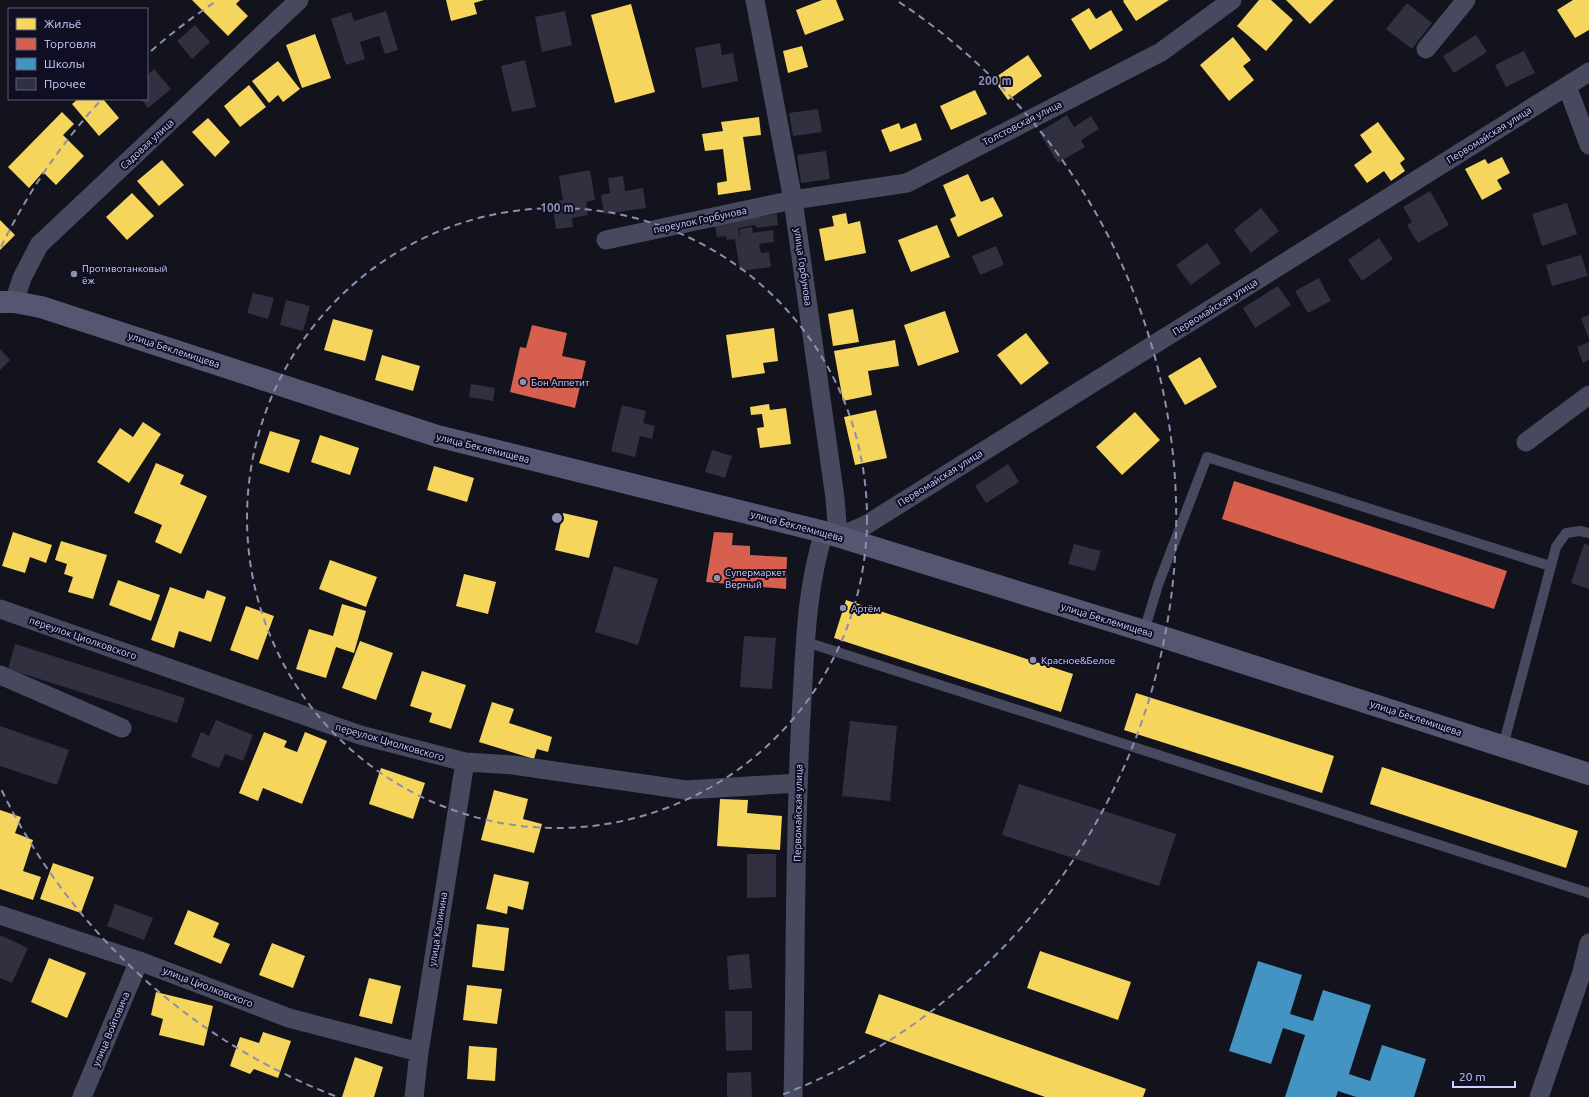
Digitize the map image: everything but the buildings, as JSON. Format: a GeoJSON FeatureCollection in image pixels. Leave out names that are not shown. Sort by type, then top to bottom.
{"type":"FeatureCollection","features":[{"type":"Feature","properties":{"kind":"main road","name":"улица Беклемищева"},"geometry":{"type":"LineString","coordinates":[[7,302],[41,307],[437,436],[831,534],[1144,631],[1589,774]]}},
{"type":"Feature","properties":{"kind":"street","name":"Садовая улица"},"geometry":{"type":"LineString","coordinates":[[7,302],[22,278],[39,245],[299,0]]}},
{"type":"Feature","properties":{"kind":"street","name":"улица Горбунова"},"geometry":{"type":"LineString","coordinates":[[755,0],[793,200],[835,498],[831,534]]}},
{"type":"Feature","properties":{"kind":"street","name":"Толстовская улица"},"geometry":{"type":"LineString","coordinates":[[793,200],[907,183],[1161,52],[1232,0]]}},
{"type":"Feature","properties":{"kind":"street"},"geometry":{"type":"LineString","coordinates":[[1426,49],[1466,0]]}},
{"type":"Feature","properties":{"kind":"street","name":"Первомайская улица"},"geometry":{"type":"LineString","coordinates":[[793,1097],[798,783],[806,642],[809,598],[817,556],[831,534],[866,525],[1589,72]]}},
{"type":"Feature","properties":{"kind":"street"},"geometry":{"type":"LineString","coordinates":[[1567,86],[1589,145]]}},
{"type":"Feature","properties":{"kind":"street","name":"переулок Горбунова"},"geometry":{"type":"LineString","coordinates":[[606,240],[793,200]]}},
{"type":"Feature","properties":{"kind":"street"},"geometry":{"type":"LineString","coordinates":[[1526,442],[1589,395]]}},
{"type":"Feature","properties":{"kind":"street","name":"переулок Циолковского"},"geometry":{"type":"LineString","coordinates":[[0,609],[360,735],[464,762],[513,765],[686,790],[798,783]]}},
{"type":"Feature","properties":{"kind":"street"},"geometry":{"type":"LineString","coordinates":[[0,674],[122,728]]}},
{"type":"Feature","properties":{"kind":"street","name":"улица Калинина"},"geometry":{"type":"LineString","coordinates":[[414,1097],[419,1052],[464,762]]}},
{"type":"Feature","properties":{"kind":"street","name":"улица Циолковского"},"geometry":{"type":"LineString","coordinates":[[0,915],[139,961],[289,1018],[419,1052]]}},
{"type":"Feature","properties":{"kind":"street"},"geometry":{"type":"LineString","coordinates":[[1540,1097],[1585,973],[1589,943]]}},
{"type":"Feature","properties":{"kind":"street","name":"улица Войтовича"},"geometry":{"type":"LineString","coordinates":[[82,1097],[139,961]]}},
{"type":"Feature","properties":{"kind":"lane"},"geometry":{"type":"LineString","coordinates":[[1144,631],[1158,585],[1207,457],[1550,566]]}},
{"type":"Feature","properties":{"kind":"lane"},"geometry":{"type":"LineString","coordinates":[[1503,746],[1556,547],[1566,533],[1580,531],[1589,533]]}},
{"type":"Feature","properties":{"kind":"lane"},"geometry":{"type":"LineString","coordinates":[[806,642],[1589,893]]}},
{"type":"Feature","properties":{"kind":"place","name":"Противотанковый ёж"},"geometry":{"type":"Point","coordinates":[74,274]}},
{"type":"Feature","properties":{"kind":"place","name":"Бон Аппетит"},"geometry":{"type":"Point","coordinates":[523,382]}},
{"type":"Feature","properties":{"kind":"place","name":"Супермаркет Верный"},"geometry":{"type":"Point","coordinates":[717,578]}},
{"type":"Feature","properties":{"kind":"place","name":"Артём"},"geometry":{"type":"Point","coordinates":[843,608]}},
{"type":"Feature","properties":{"kind":"place","name":"Красное&Белое"},"geometry":{"type":"Point","coordinates":[1033,660]}}]}
